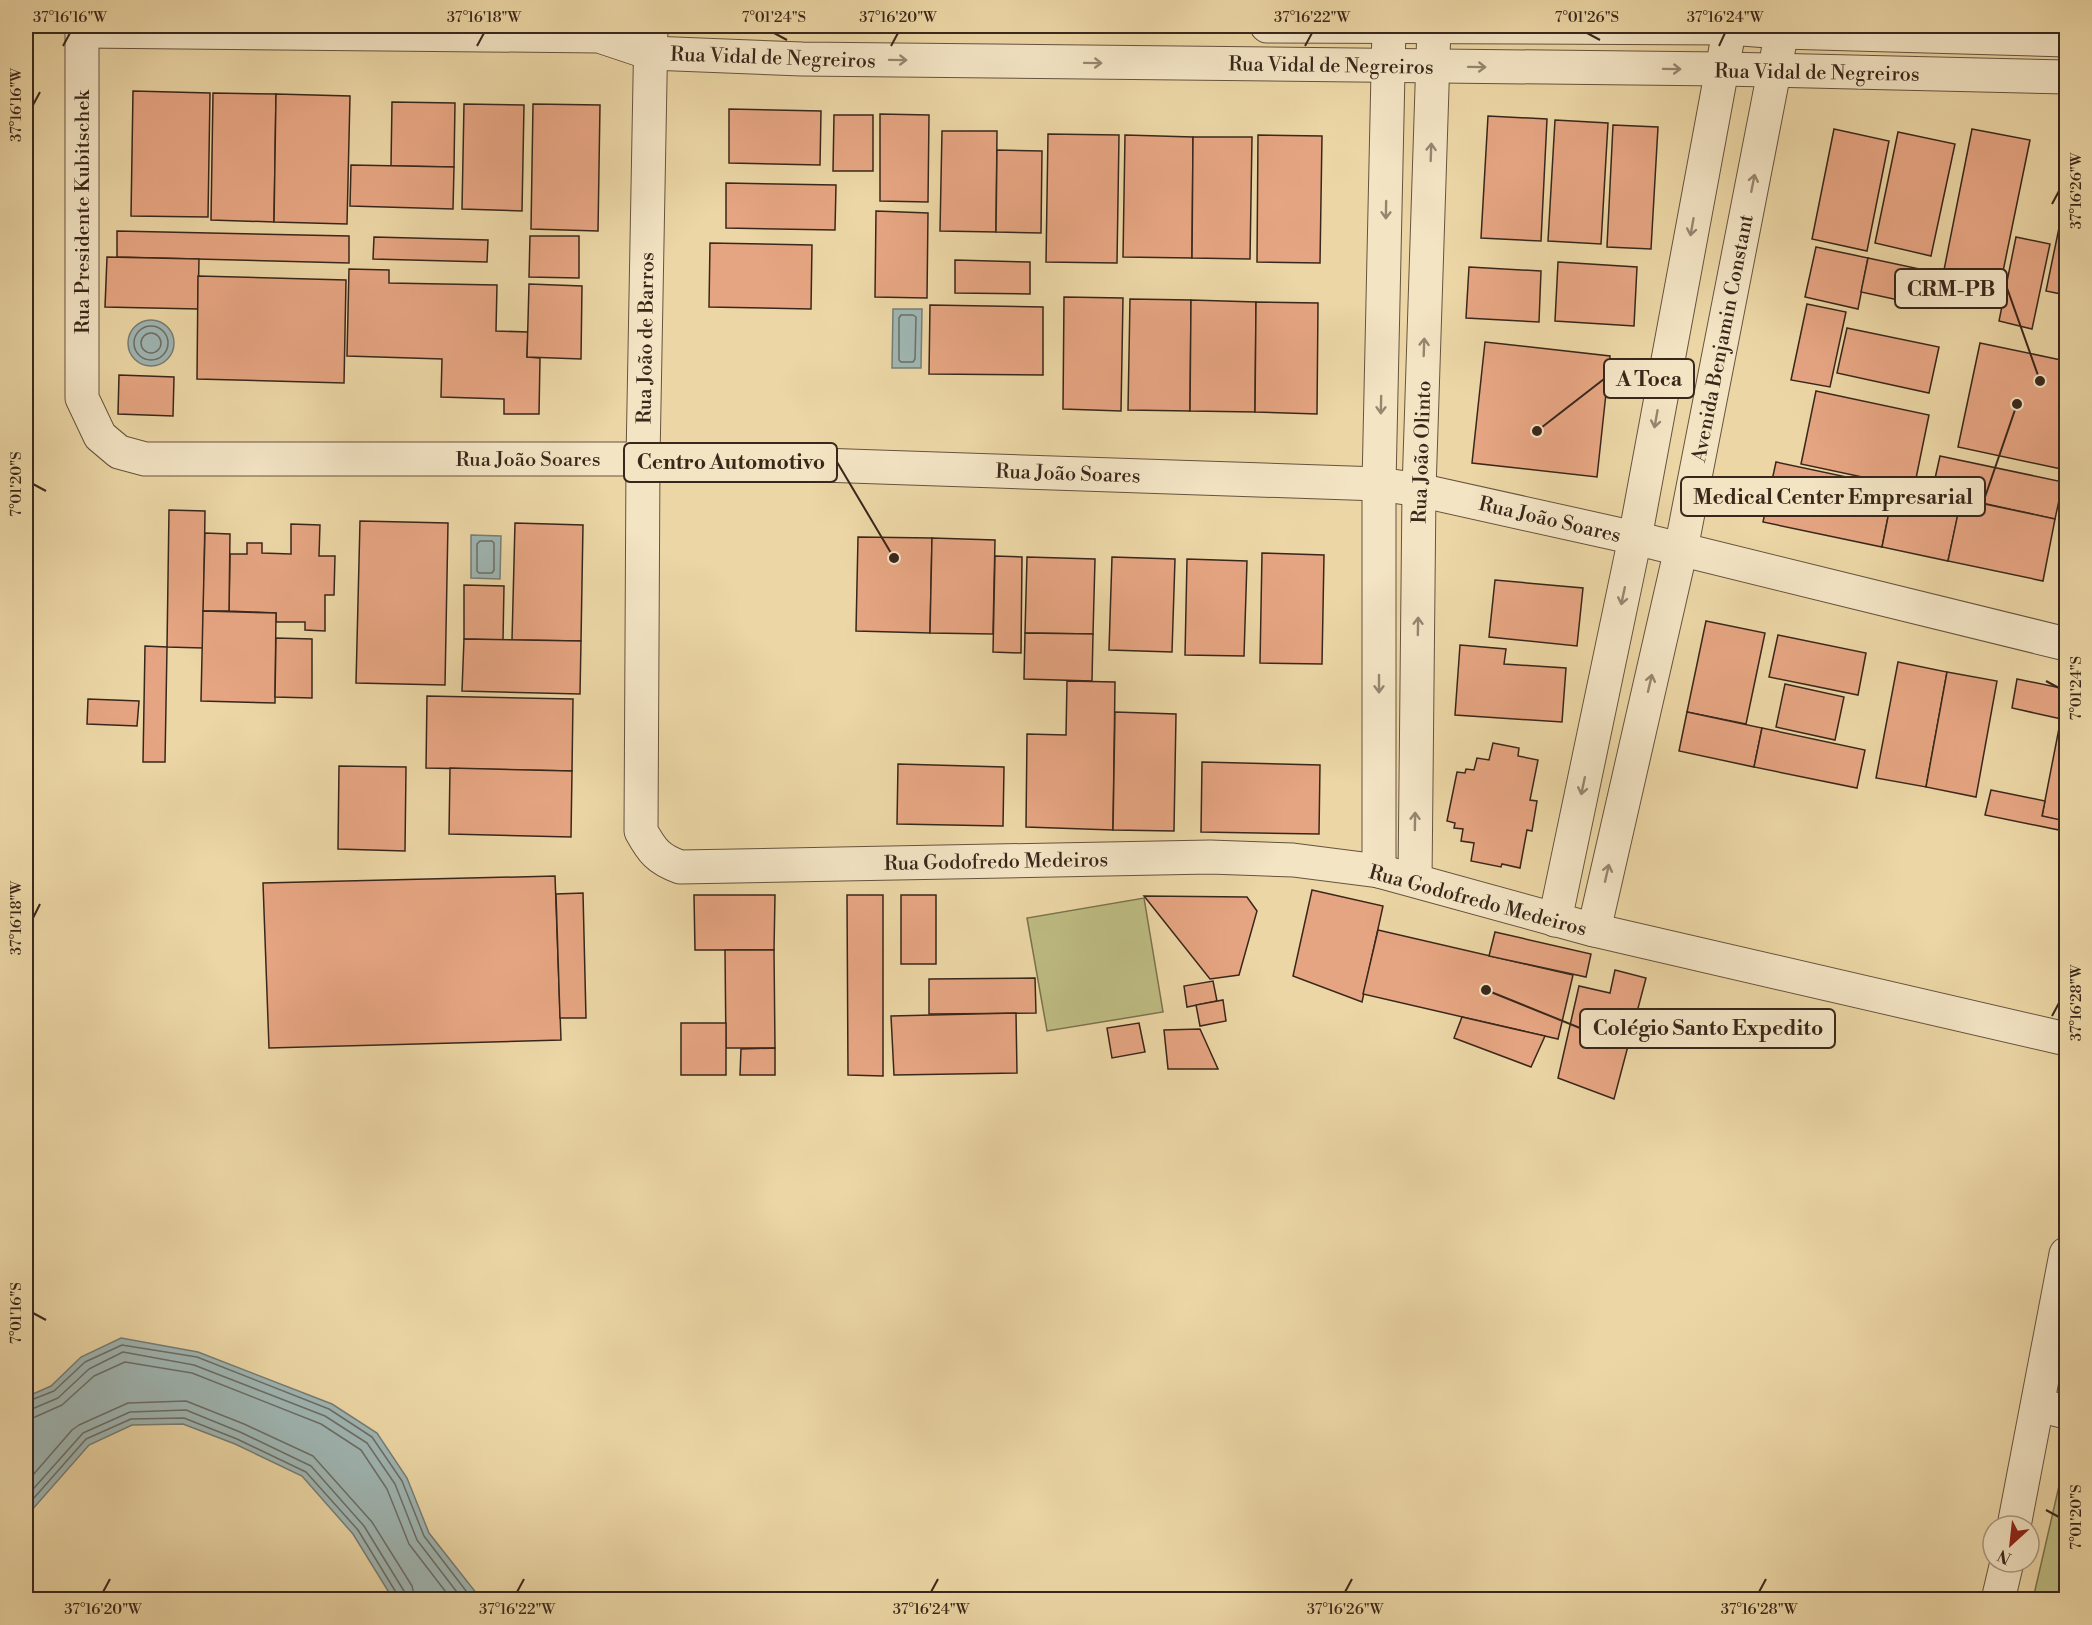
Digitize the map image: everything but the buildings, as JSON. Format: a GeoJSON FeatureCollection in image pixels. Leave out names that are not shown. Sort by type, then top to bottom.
{"type":"FeatureCollection","features":[{"type":"Feature","properties":{"kind":"street","name":"Rua Vidal de Negreiros"},"geometry":{"type":"LineString","coordinates":[[599,36],[630,26]]}},
{"type":"Feature","properties":{"kind":"street","name":"Rua Vidal de Negreiros"},"geometry":{"type":"LineString","coordinates":[[1267,26],[1730,27],[2067,40]]}},
{"type":"Feature","properties":{"kind":"street","name":"Rua João Olinto"},"geometry":{"type":"LineString","coordinates":[[1379,871],[1379,484],[1389,26]]}},
{"type":"Feature","properties":{"kind":"street","name":"Rua João Olinto"},"geometry":{"type":"LineString","coordinates":[[1414,880],[1419,490],[1434,27]]}},
{"type":"Feature","properties":{"kind":"street"},"geometry":{"type":"LineString","coordinates":[[1555,920],[1635,538],[1730,27]]}},
{"type":"Feature","properties":{"kind":"street","name":"Rua Vidal de Negreiros"},"geometry":{"type":"LineString","coordinates":[[82,28],[599,36],[650,39],[802,59],[1721,69],[2067,77]]}},
{"type":"Feature","properties":{"kind":"street","name":"Rua Presidente Kubitschek"},"geometry":{"type":"LineString","coordinates":[[82,28],[82,398]]}},
{"type":"Feature","properties":{"kind":"street","name":"Avenida Benjamin Constant"},"geometry":{"type":"LineString","coordinates":[[1594,930],[1681,549],[1782,29]]}},
{"type":"Feature","properties":{"kind":"street","name":"Rua João de Barros"},"geometry":{"type":"LineString","coordinates":[[641,831],[643,459],[650,39]]}},
{"type":"Feature","properties":{"kind":"street","name":"Rua João Soares"},"geometry":{"type":"LineString","coordinates":[[82,398],[100,436],[119,452],[145,459],[643,459],[1379,484],[1419,490],[1635,538],[2067,644]]}},
{"type":"Feature","properties":{"kind":"street","name":"Rua Godofredo Medeiros"},"geometry":{"type":"LineString","coordinates":[[641,831],[651,848],[663,861],[680,867],[1210,857],[1293,860],[1379,871],[1594,930],[2067,1039]]}},
{"type":"Feature","properties":{"kind":"street"},"geometry":{"type":"LineString","coordinates":[[2018,1514],[2052,1409],[2067,1254]]}},
{"type":"Feature","properties":{"kind":"street"},"geometry":{"type":"LineString","coordinates":[[1998,1599],[2004,1574]]}},
{"type":"Feature","properties":{"kind":"shaded area"},"geometry":{"type":"Polygon","coordinates":[[[26,50],[30,50],[26,238],[26,50]]]}},
{"type":"Feature","properties":{"kind":"shaded area"},"geometry":{"type":"Polygon","coordinates":[[[1144,898],[1163,1012],[1047,1031],[1027,918],[1144,898]]]}},
{"type":"Feature","properties":{"kind":"shaded area"},"geometry":{"type":"Polygon","coordinates":[[[2062,1473],[2066,1474],[2066,1599],[2033,1599],[2039,1574],[2041,1574],[2041,1564],[2062,1473]]]}},
{"type":"Feature","properties":{"kind":"water"},"geometry":{"type":"Polygon","coordinates":[[[893,309],[922,309],[921,368],[892,368],[893,309]]]}},
{"type":"Feature","properties":{"kind":"water"},"geometry":{"type":"Polygon","coordinates":[[[156,320],[168,326],[173,334],[173,352],[168,360],[160,365],[146,366],[138,363],[131,356],[128,338],[131,330],[138,323],[156,320]]]}},
{"type":"Feature","properties":{"kind":"water"},"geometry":{"type":"Polygon","coordinates":[[[471,535],[501,536],[500,579],[471,578],[471,535]]]}},
{"type":"Feature","properties":{"kind":"water"},"geometry":{"type":"Polygon","coordinates":[[[121,1338],[198,1352],[332,1404],[377,1433],[407,1478],[429,1533],[481,1599],[393,1599],[353,1534],[302,1476],[235,1444],[183,1424],[132,1425],[89,1445],[26,1514],[26,1397],[51,1386],[81,1357],[121,1338]]]}},
{"type":"Feature","properties":{"kind":"place","name":"CRM-PB"},"geometry":{"type":"Point","coordinates":[2040,381]}},
{"type":"Feature","properties":{"kind":"place","name":"Medical Center Empresarial"},"geometry":{"type":"Point","coordinates":[2017,404]}},
{"type":"Feature","properties":{"kind":"place","name":"A Toca"},"geometry":{"type":"Point","coordinates":[1537,431]}},
{"type":"Feature","properties":{"kind":"place","name":"Centro Automotivo"},"geometry":{"type":"Point","coordinates":[894,558]}},
{"type":"Feature","properties":{"kind":"place","name":"Colégio Santo Expedito"},"geometry":{"type":"Point","coordinates":[1486,990]}}]}
